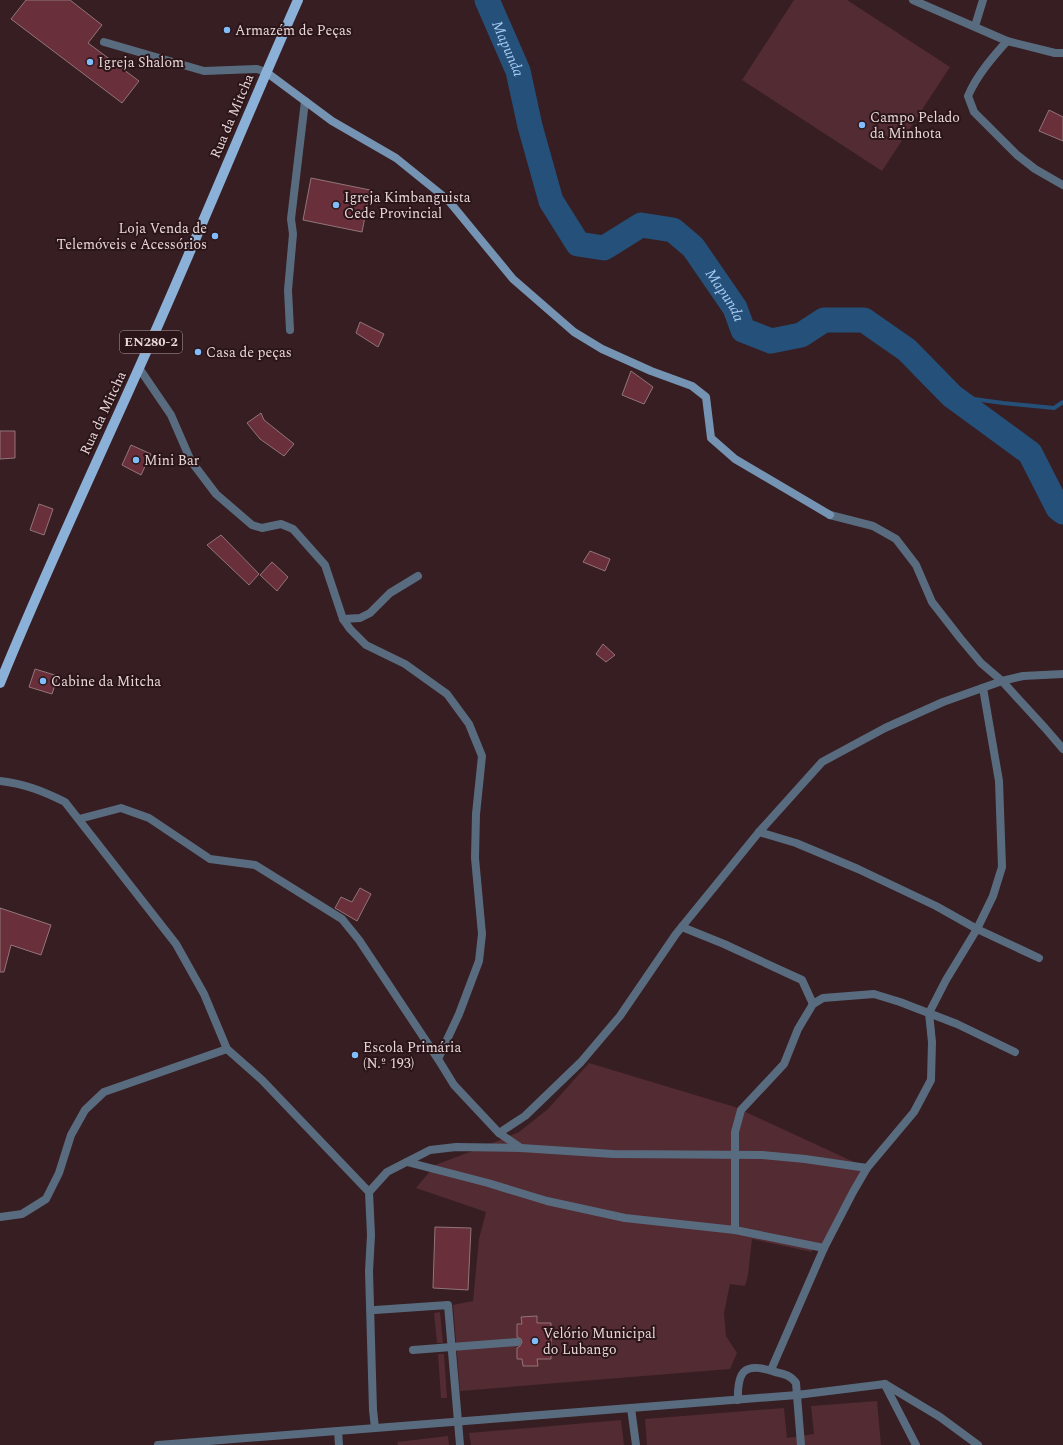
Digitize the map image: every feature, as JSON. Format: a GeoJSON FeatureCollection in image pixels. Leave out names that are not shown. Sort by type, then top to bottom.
{"type":"FeatureCollection","features":[{"type":"Feature","properties":{"kind":"main road","name":"Rua da Mitcha"},"geometry":{"type":"LineString","coordinates":[[0,683],[20,634],[139,368],[298,0]]}},
{"type":"Feature","properties":{"kind":"street"},"geometry":{"type":"LineString","coordinates":[[912,0],[1007,41],[1055,53],[1063,53]]}},
{"type":"Feature","properties":{"kind":"street"},"geometry":{"type":"LineString","coordinates":[[975,26],[983,0]]}},
{"type":"Feature","properties":{"kind":"street"},"geometry":{"type":"LineString","coordinates":[[1007,41],[990,60],[974,82],[968,96],[974,112],[1017,155],[1035,169],[1063,185]]}},
{"type":"Feature","properties":{"kind":"street"},"geometry":{"type":"LineString","coordinates":[[104,42],[204,71],[258,68],[266,72],[332,122],[396,158],[448,200],[513,279],[574,332],[602,349],[651,371],[692,386],[706,397],[711,438],[735,459],[830,515],[873,526],[896,540],[916,565],[932,602],[960,638],[981,663],[1002,681],[1063,750]]}},
{"type":"Feature","properties":{"kind":"street"},"geometry":{"type":"LineString","coordinates":[[290,330],[288,290],[293,234],[291,219],[305,101]]}},
{"type":"Feature","properties":{"kind":"street"},"geometry":{"type":"LineString","coordinates":[[139,368],[170,415],[191,461],[216,494],[252,525],[262,528],[281,524],[293,529],[325,565],[343,619],[350,629],[366,645],[405,664],[447,694],[469,724],[482,756],[476,814],[475,858],[482,941],[474,975],[459,1014],[438,1059]]}},
{"type":"Feature","properties":{"kind":"street"},"geometry":{"type":"LineString","coordinates":[[343,619],[360,618],[370,613],[390,593],[418,576]]}},
{"type":"Feature","properties":{"kind":"street"},"geometry":{"type":"LineString","coordinates":[[499,1133],[525,1116],[581,1062],[620,1016],[682,927],[759,832],[822,762],[885,728],[936,705],[1002,681],[1023,676],[1063,674]]}},
{"type":"Feature","properties":{"kind":"street"},"geometry":{"type":"LineString","coordinates":[[772,1370],[824,1248],[867,1168],[914,1112],[931,1080],[932,1042],[929,1013],[946,980],[977,929],[993,896],[1002,867],[999,781],[983,688]]}},
{"type":"Feature","properties":{"kind":"street"},"geometry":{"type":"LineString","coordinates":[[0,781],[20,784],[41,791],[65,802],[176,944],[204,994],[227,1049],[262,1080],[369,1192],[371,1235],[369,1271],[373,1410],[375,1428]]}},
{"type":"Feature","properties":{"kind":"street"},"geometry":{"type":"LineString","coordinates":[[79,819],[122,808],[149,818],[210,859],[255,865],[342,920],[359,940],[454,1085],[499,1133],[522,1148]]}},
{"type":"Feature","properties":{"kind":"street"},"geometry":{"type":"LineString","coordinates":[[759,832],[796,843],[858,869],[936,906],[977,929],[1039,958]]}},
{"type":"Feature","properties":{"kind":"street"},"geometry":{"type":"LineString","coordinates":[[682,927],[802,980],[813,1004]]}},
{"type":"Feature","properties":{"kind":"street"},"geometry":{"type":"LineString","coordinates":[[735,1230],[735,1132],[741,1110],[784,1064],[798,1029],[813,1004],[823,998],[874,994],[957,1024],[1015,1052]]}},
{"type":"Feature","properties":{"kind":"street"},"geometry":{"type":"LineString","coordinates":[[0,1217],[22,1214],[46,1199],[59,1173],[71,1135],[85,1110],[104,1092],[227,1049]]}},
{"type":"Feature","properties":{"kind":"street"},"geometry":{"type":"LineString","coordinates":[[369,1192],[387,1172],[430,1150],[456,1147],[522,1148],[613,1154],[762,1155],[798,1158],[867,1168]]}},
{"type":"Feature","properties":{"kind":"street"},"geometry":{"type":"LineString","coordinates":[[407,1162],[488,1183],[547,1201],[625,1218],[735,1230],[824,1248]]}},
{"type":"Feature","properties":{"kind":"street"},"geometry":{"type":"LineString","coordinates":[[376,1310],[448,1305],[460,1445]]}},
{"type":"Feature","properties":{"kind":"street"},"geometry":{"type":"LineString","coordinates":[[413,1350],[517,1342]]}},
{"type":"Feature","properties":{"kind":"street"},"geometry":{"type":"LineString","coordinates":[[738,1400],[737,1387],[742,1374],[747,1369],[755,1366],[792,1377],[796,1383],[801,1445]]}},
{"type":"Feature","properties":{"kind":"street"},"geometry":{"type":"LineString","coordinates":[[885,1384],[916,1445]]}},
{"type":"Feature","properties":{"kind":"street"},"geometry":{"type":"LineString","coordinates":[[158,1445],[237,1442],[338,1431],[457,1421],[738,1400],[797,1395],[885,1384],[940,1417],[978,1445]]}},
{"type":"Feature","properties":{"kind":"street"},"geometry":{"type":"LineString","coordinates":[[631,1408],[636,1445]]}},
{"type":"Feature","properties":{"kind":"street"},"geometry":{"type":"LineString","coordinates":[[338,1431],[339,1445]]}},
{"type":"Feature","properties":{"kind":"shaded area","name":"Campo Pelado da Minhota"},"geometry":{"type":"Polygon","coordinates":[[[794,0],[847,0],[950,67],[882,171],[742,80],[794,0]]]}},
{"type":"Feature","properties":{"kind":"shaded area"},"geometry":{"type":"Polygon","coordinates":[[[589,1063],[735,1107],[867,1168],[824,1248],[813,1246],[812,1252],[752,1239],[748,1275],[745,1286],[730,1284],[724,1313],[726,1336],[737,1353],[730,1369],[460,1391],[453,1305],[473,1301],[479,1239],[486,1212],[416,1188],[435,1165],[519,1132],[548,1109],[589,1063]]]}},
{"type":"Feature","properties":{"kind":"shaded area"},"geometry":{"type":"Polygon","coordinates":[[[440,1312],[443,1343],[437,1343],[434,1313],[440,1312]]]}},
{"type":"Feature","properties":{"kind":"shaded area"},"geometry":{"type":"Polygon","coordinates":[[[438,1354],[444,1354],[447,1398],[441,1398],[438,1354]]]}},
{"type":"Feature","properties":{"kind":"shaded area"},"geometry":{"type":"Polygon","coordinates":[[[877,1401],[881,1445],[647,1445],[645,1419],[784,1408],[787,1438],[814,1434],[811,1406],[877,1401]]]}},
{"type":"Feature","properties":{"kind":"shaded area"},"geometry":{"type":"Polygon","coordinates":[[[621,1420],[624,1445],[471,1445],[469,1433],[621,1420]]]}},
{"type":"Feature","properties":{"kind":"shaded area"},"geometry":{"type":"Polygon","coordinates":[[[448,1436],[449,1445],[398,1445],[397,1442],[448,1436]]]}},
{"type":"Feature","properties":{"kind":"building","name":"Igreja Shalom"},"geometry":{"type":"Polygon","coordinates":[[[26,0],[70,0],[102,25],[88,43],[139,81],[122,103],[11,19],[26,0]]]}},
{"type":"Feature","properties":{"kind":"building"},"geometry":{"type":"Polygon","coordinates":[[[1049,110],[1063,117],[1063,141],[1039,131],[1049,110]]]}},
{"type":"Feature","properties":{"kind":"building","name":"Igreja Kimbanguista Cede Provincial"},"geometry":{"type":"Polygon","coordinates":[[[311,178],[370,190],[362,232],[303,220],[311,178]]]}},
{"type":"Feature","properties":{"kind":"building"},"geometry":{"type":"Polygon","coordinates":[[[360,322],[384,334],[378,347],[356,333],[360,322]]]}},
{"type":"Feature","properties":{"kind":"building"},"geometry":{"type":"Polygon","coordinates":[[[631,371],[653,387],[644,404],[622,395],[631,371]]]}},
{"type":"Feature","properties":{"kind":"building"},"geometry":{"type":"Polygon","coordinates":[[[261,413],[264,420],[294,444],[284,456],[260,439],[247,423],[261,413]]]}},
{"type":"Feature","properties":{"kind":"building"},"geometry":{"type":"Polygon","coordinates":[[[0,431],[15,431],[15,458],[0,459],[0,431]]]}},
{"type":"Feature","properties":{"kind":"building","name":"Mini Bar"},"geometry":{"type":"Polygon","coordinates":[[[131,445],[151,454],[141,475],[122,465],[131,445]]]}},
{"type":"Feature","properties":{"kind":"building"},"geometry":{"type":"Polygon","coordinates":[[[39,504],[53,509],[44,535],[30,530],[39,504]]]}},
{"type":"Feature","properties":{"kind":"building"},"geometry":{"type":"Polygon","coordinates":[[[221,535],[259,574],[249,585],[207,545],[221,535]]]}},
{"type":"Feature","properties":{"kind":"building"},"geometry":{"type":"Polygon","coordinates":[[[590,551],[610,559],[605,571],[583,562],[590,551]]]}},
{"type":"Feature","properties":{"kind":"building"},"geometry":{"type":"Polygon","coordinates":[[[272,562],[288,577],[277,591],[260,575],[272,562]]]}},
{"type":"Feature","properties":{"kind":"building"},"geometry":{"type":"Polygon","coordinates":[[[603,644],[615,655],[606,662],[596,654],[603,644]]]}},
{"type":"Feature","properties":{"kind":"building","name":"Cabine da Mitcha"},"geometry":{"type":"Polygon","coordinates":[[[35,669],[58,676],[52,694],[29,687],[35,669]]]}},
{"type":"Feature","properties":{"kind":"building"},"geometry":{"type":"Polygon","coordinates":[[[360,888],[371,894],[357,921],[335,908],[341,897],[352,902],[360,888]]]}},
{"type":"Feature","properties":{"kind":"building"},"geometry":{"type":"Polygon","coordinates":[[[0,908],[51,925],[41,955],[11,945],[4,972],[0,972],[0,908]]]}},
{"type":"Feature","properties":{"kind":"building"},"geometry":{"type":"Polygon","coordinates":[[[435,1227],[471,1228],[468,1290],[433,1288],[435,1227]]]}},
{"type":"Feature","properties":{"kind":"building","name":"Velório Municipal do Lubango"},"geometry":{"type":"Polygon","coordinates":[[[537,1316],[537,1323],[551,1323],[551,1359],[537,1359],[538,1366],[523,1366],[522,1359],[517,1359],[517,1348],[522,1342],[521,1339],[517,1337],[517,1324],[522,1324],[521,1317],[537,1316]]]}},
{"type":"Feature","properties":{"kind":"waterway","name":"Mapunda"},"geometry":{"type":"LineString","coordinates":[[487,0],[518,71],[530,126],[551,201],[578,244],[604,248],[641,225],[673,230],[693,247],[735,308],[743,330],[771,341],[801,335],[824,320],[864,320],[907,350],[952,396],[1030,453],[1058,508],[1063,512]]}},
{"type":"Feature","properties":{"kind":"waterway"},"geometry":{"type":"LineString","coordinates":[[952,396],[1054,408],[1063,402]]}},
{"type":"Feature","properties":{"kind":"place","name":"Armazém de Peças"},"geometry":{"type":"Point","coordinates":[227,30]}},
{"type":"Feature","properties":{"kind":"place","name":"Igreja Shalom"},"geometry":{"type":"Point","coordinates":[90,62]}},
{"type":"Feature","properties":{"kind":"place","name":"Campo Pelado da Minhota"},"geometry":{"type":"Point","coordinates":[862,125]}},
{"type":"Feature","properties":{"kind":"place","name":"Igreja Kimbanguista Cede Provincial"},"geometry":{"type":"Point","coordinates":[336,205]}},
{"type":"Feature","properties":{"kind":"place","name":"Loja Venda de Telemóveis e Acessórios"},"geometry":{"type":"Point","coordinates":[215,236]}},
{"type":"Feature","properties":{"kind":"place","name":"Casa de peças"},"geometry":{"type":"Point","coordinates":[198,352]}},
{"type":"Feature","properties":{"kind":"place","name":"Mini Bar"},"geometry":{"type":"Point","coordinates":[136,460]}},
{"type":"Feature","properties":{"kind":"place","name":"Cabine da Mitcha"},"geometry":{"type":"Point","coordinates":[43,681]}},
{"type":"Feature","properties":{"kind":"place","name":"Escola Primária (N.º 193)"},"geometry":{"type":"Point","coordinates":[355,1055]}},
{"type":"Feature","properties":{"kind":"place","name":"Velório Municipal do Lubango"},"geometry":{"type":"Point","coordinates":[535,1341]}}]}
